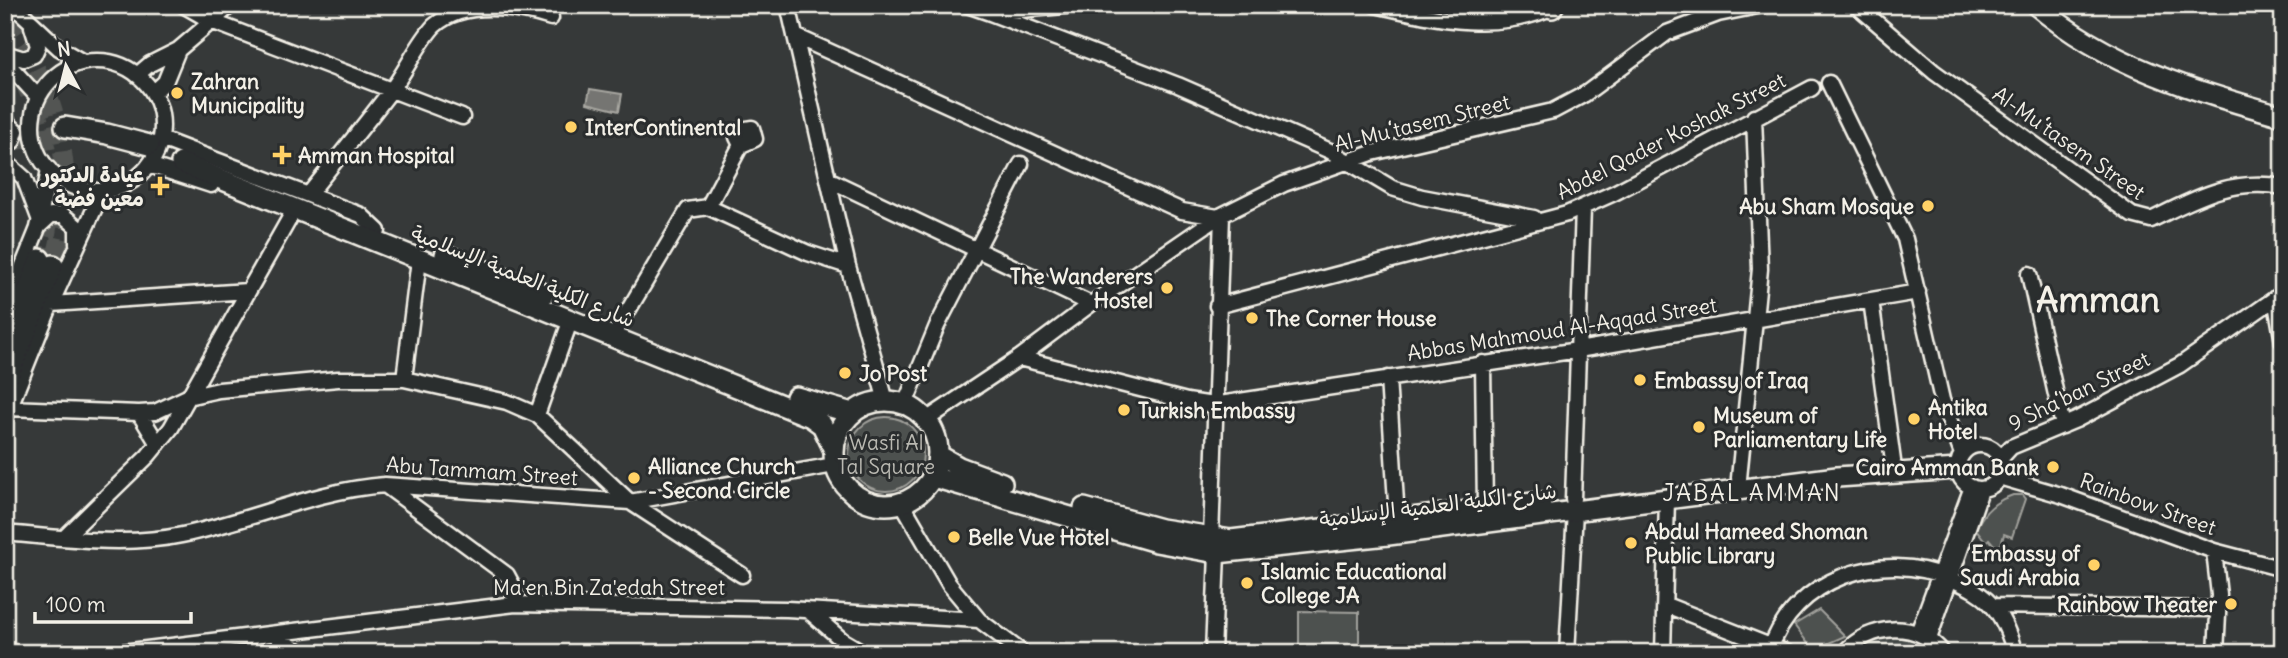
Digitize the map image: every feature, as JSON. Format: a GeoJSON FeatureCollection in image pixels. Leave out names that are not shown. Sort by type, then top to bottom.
{"type":"FeatureCollection","features":[{"type":"Feature","properties":{"kind":"main road"},"geometry":{"type":"LineString","coordinates":[[2040,7],[2081,39],[2133,68],[2204,94],[2283,116]]}},
{"type":"Feature","properties":{"kind":"main road"},"geometry":{"type":"LineString","coordinates":[[66,131],[107,134],[151,150]]}},
{"type":"Feature","properties":{"kind":"main road","name":"شارع الكلية العلمية الإسلامية"},"geometry":{"type":"LineString","coordinates":[[184,159],[376,236],[493,272],[815,405],[852,413]]}},
{"type":"Feature","properties":{"kind":"main road","name":"شارع الكلية العلمية الإسلامية"},"geometry":{"type":"LineString","coordinates":[[376,236],[419,260],[811,417],[822,425],[833,456]]}},
{"type":"Feature","properties":{"kind":"main road"},"geometry":{"type":"LineString","coordinates":[[5,350],[47,262],[5,385]]}},
{"type":"Feature","properties":{"kind":"main road"},"geometry":{"type":"LineString","coordinates":[[873,402],[895,403],[926,420],[935,436],[938,454],[933,477],[915,497],[889,506],[863,501],[844,486],[833,456],[842,423],[852,413],[873,402]]}},
{"type":"Feature","properties":{"kind":"main road","name":"شارع الكلية العلمية الإسلامية"},"geometry":{"type":"LineString","coordinates":[[938,454],[959,467],[1050,499],[1214,546],[1231,540],[1397,518],[1485,508],[1574,505],[1739,478],[1893,461],[1960,461]]}},
{"type":"Feature","properties":{"kind":"main road","name":"شارع الكلية العلمية الإسلامية"},"geometry":{"type":"LineString","coordinates":[[933,477],[1156,542],[1214,546],[1574,505],[1667,498],[1960,461]]}},
{"type":"Feature","properties":{"kind":"street"},"geometry":{"type":"LineString","coordinates":[[12,5],[30,24],[83,62]]}},
{"type":"Feature","properties":{"kind":"street"},"geometry":{"type":"LineString","coordinates":[[183,5],[211,21],[462,117]]}},
{"type":"Feature","properties":{"kind":"street"},"geometry":{"type":"LineString","coordinates":[[137,75],[150,64],[178,50],[230,5]]}},
{"type":"Feature","properties":{"kind":"street"},"geometry":{"type":"LineString","coordinates":[[788,5],[848,266],[895,403]]}},
{"type":"Feature","properties":{"kind":"street","name":"Abdel Qader Koshak Street"},"geometry":{"type":"LineString","coordinates":[[967,5],[1145,71],[1349,160],[1392,188],[1422,197],[1546,220],[1583,208],[1812,88]]}},
{"type":"Feature","properties":{"kind":"street"},"geometry":{"type":"LineString","coordinates":[[990,13],[1074,5]]}},
{"type":"Feature","properties":{"kind":"street"},"geometry":{"type":"LineString","coordinates":[[1375,5],[1479,23],[1511,20],[1554,6]]}},
{"type":"Feature","properties":{"kind":"street","name":"Al-Muʻtasem Street"},"geometry":{"type":"LineString","coordinates":[[926,420],[1220,216],[1284,184],[1349,160],[1414,142],[1528,119],[1553,111],[1585,94],[1667,33],[1718,14],[1763,5]]}},
{"type":"Feature","properties":{"kind":"street","name":"Al-Muʻtasem Street"},"geometry":{"type":"LineString","coordinates":[[1856,5],[1934,72],[2132,215],[2151,220],[2202,194],[2229,186],[2261,183],[2283,187]]}},
{"type":"Feature","properties":{"kind":"street"},"geometry":{"type":"LineString","coordinates":[[309,194],[392,90],[434,26],[444,18],[483,6],[519,8],[551,18]]}},
{"type":"Feature","properties":{"kind":"street"},"geometry":{"type":"LineString","coordinates":[[5,53],[24,59],[34,55],[38,42],[30,24]]}},
{"type":"Feature","properties":{"kind":"street"},"geometry":{"type":"LineString","coordinates":[[795,36],[1182,211],[1220,216],[1213,405],[1213,653]]}},
{"type":"Feature","properties":{"kind":"street"},"geometry":{"type":"LineString","coordinates":[[153,93],[165,82],[178,50]]}},
{"type":"Feature","properties":{"kind":"street"},"geometry":{"type":"LineString","coordinates":[[5,61],[37,100]]}},
{"type":"Feature","properties":{"kind":"street"},"geometry":{"type":"LineString","coordinates":[[5,150],[13,141],[16,131],[5,119],[20,114],[37,100],[57,75],[83,62],[111,62],[137,75],[153,93],[161,115],[151,150],[129,182],[103,190],[74,186],[49,170],[36,149],[32,122],[37,100]]}},
{"type":"Feature","properties":{"kind":"street"},"geometry":{"type":"LineString","coordinates":[[1829,83],[1903,233],[1943,404],[1960,461],[1962,479],[1976,489],[1990,486],[2000,477],[2000,459],[1992,449],[1979,446],[1960,461]]}},
{"type":"Feature","properties":{"kind":"street"},"geometry":{"type":"LineString","coordinates":[[1739,478],[1760,269],[1754,117]]}},
{"type":"Feature","properties":{"kind":"street"},"geometry":{"type":"LineString","coordinates":[[708,206],[741,145]]}},
{"type":"Feature","properties":{"kind":"street"},"geometry":{"type":"LineString","coordinates":[[5,150],[36,149]]}},
{"type":"Feature","properties":{"kind":"street"},"geometry":{"type":"LineString","coordinates":[[151,150],[309,194],[361,215],[376,236]]}},
{"type":"Feature","properties":{"kind":"street"},"geometry":{"type":"LineString","coordinates":[[151,150],[292,214],[346,234],[376,236]]}},
{"type":"Feature","properties":{"kind":"street"},"geometry":{"type":"LineString","coordinates":[[5,162],[24,178],[37,228]]}},
{"type":"Feature","properties":{"kind":"street"},"geometry":{"type":"LineString","coordinates":[[895,403],[1021,164]]}},
{"type":"Feature","properties":{"kind":"street"},"geometry":{"type":"LineString","coordinates":[[5,310],[37,228],[49,170]]}},
{"type":"Feature","properties":{"kind":"street"},"geometry":{"type":"LineString","coordinates":[[830,180],[1091,304]]}},
{"type":"Feature","properties":{"kind":"street"},"geometry":{"type":"LineString","coordinates":[[103,190],[51,304],[7,412],[155,412],[187,397],[283,383],[404,379],[507,402],[537,415],[630,502],[742,575]]}},
{"type":"Feature","properties":{"kind":"street"},"geometry":{"type":"LineString","coordinates":[[619,326],[688,210],[708,206],[808,253],[848,266]]}},
{"type":"Feature","properties":{"kind":"street"},"geometry":{"type":"LineString","coordinates":[[1567,653],[1583,208]]}},
{"type":"Feature","properties":{"kind":"street"},"geometry":{"type":"LineString","coordinates":[[1181,242],[1182,211]]}},
{"type":"Feature","properties":{"kind":"street"},"geometry":{"type":"LineString","coordinates":[[64,538],[159,444],[176,421],[187,397],[292,214]]}},
{"type":"Feature","properties":{"kind":"street"},"geometry":{"type":"LineString","coordinates":[[37,228],[45,218],[64,215],[77,227],[77,246]]}},
{"type":"Feature","properties":{"kind":"street"},"geometry":{"type":"LineString","coordinates":[[1217,306],[1546,220]]}},
{"type":"Feature","properties":{"kind":"street"},"geometry":{"type":"LineString","coordinates":[[404,379],[419,260]]}},
{"type":"Feature","properties":{"kind":"street"},"geometry":{"type":"LineString","coordinates":[[2029,274],[2063,426]]}},
{"type":"Feature","properties":{"kind":"street"},"geometry":{"type":"LineString","coordinates":[[51,304],[248,291]]}},
{"type":"Feature","properties":{"kind":"street","name":"Abbas Mahmoud Al-Aqqad Street"},"geometry":{"type":"LineString","coordinates":[[1019,358],[1187,401],[1213,405],[1578,350],[1917,292]]}},
{"type":"Feature","properties":{"kind":"street"},"geometry":{"type":"LineString","coordinates":[[1871,300],[1893,461]]}},
{"type":"Feature","properties":{"kind":"street"},"geometry":{"type":"LineString","coordinates":[[2280,308],[2283,342]]}},
{"type":"Feature","properties":{"kind":"street","name":"9 Shaʻban Street"},"geometry":{"type":"LineString","coordinates":[[2000,459],[2011,447],[2063,426],[2180,365],[2280,308]]}},
{"type":"Feature","properties":{"kind":"street"},"geometry":{"type":"LineString","coordinates":[[537,415],[571,319]]}},
{"type":"Feature","properties":{"kind":"street"},"geometry":{"type":"LineString","coordinates":[[1483,363],[1485,508]]}},
{"type":"Feature","properties":{"kind":"street"},"geometry":{"type":"LineString","coordinates":[[1388,378],[1397,518]]}},
{"type":"Feature","properties":{"kind":"street"},"geometry":{"type":"LineString","coordinates":[[139,413],[159,444]]}},
{"type":"Feature","properties":{"kind":"street"},"geometry":{"type":"LineString","coordinates":[[2011,447],[2010,462],[2015,480]]}},
{"type":"Feature","properties":{"kind":"street","name":"Abu Tammam Street"},"geometry":{"type":"LineString","coordinates":[[5,533],[145,540],[181,536],[348,490],[385,485],[630,502],[833,456]]}},
{"type":"Feature","properties":{"kind":"street","name":"Rainbow Street"},"geometry":{"type":"LineString","coordinates":[[2000,477],[2214,551],[2283,569]]}},
{"type":"Feature","properties":{"kind":"street"},"geometry":{"type":"LineString","coordinates":[[385,485],[507,575],[515,590],[515,604]]}},
{"type":"Feature","properties":{"kind":"street"},"geometry":{"type":"LineString","coordinates":[[1924,636],[1976,489]]}},
{"type":"Feature","properties":{"kind":"street"},"geometry":{"type":"LineString","coordinates":[[1663,653],[1667,498]]}},
{"type":"Feature","properties":{"kind":"street"},"geometry":{"type":"LineString","coordinates":[[902,503],[950,584],[979,620],[1023,653]]}},
{"type":"Feature","properties":{"kind":"street"},"geometry":{"type":"LineString","coordinates":[[2214,551],[2218,609],[2216,653]]}},
{"type":"Feature","properties":{"kind":"street"},"geometry":{"type":"LineString","coordinates":[[1770,649],[1782,623],[1796,606],[1825,585],[1852,572],[1880,565],[1902,566],[1945,576],[1973,589],[1994,606],[2006,625],[2015,653]]}},
{"type":"Feature","properties":{"kind":"street","name":"Ma'en Bin Za'edah Street"},"geometry":{"type":"LineString","coordinates":[[114,653],[180,649],[285,637],[515,604],[810,612],[979,620]]}},
{"type":"Feature","properties":{"kind":"street"},"geometry":{"type":"LineString","coordinates":[[1666,605],[1770,649],[1788,653]]}},
{"type":"Feature","properties":{"kind":"street"},"geometry":{"type":"LineString","coordinates":[[1994,606],[2218,609]]}},
{"type":"Feature","properties":{"kind":"street"},"geometry":{"type":"LineString","coordinates":[[810,612],[842,640],[864,653]]}},
{"type":"Feature","properties":{"kind":"street"},"geometry":{"type":"LineString","coordinates":[[1844,653],[1861,638],[1874,632],[1902,629],[1924,636],[1943,653]]}},
{"type":"Feature","properties":{"kind":"street"},"geometry":{"type":"LineString","coordinates":[[273,653],[285,637],[302,653]]}},
{"type":"Feature","properties":{"kind":"shaded area"},"geometry":{"type":"Polygon","coordinates":[[[590,89],[622,94],[619,111],[587,103],[590,89]]]}},
{"type":"Feature","properties":{"kind":"shaded area"},"geometry":{"type":"Polygon","coordinates":[[[1906,634],[1937,653],[1848,653],[1866,639],[1906,634]]]}},
{"type":"Feature","properties":{"kind":"green space","name":"Wasfi Al Tal Square"},"geometry":{"type":"Polygon","coordinates":[[[879,417],[893,417],[907,423],[917,433],[923,454],[921,468],[907,485],[893,491],[879,491],[865,485],[855,475],[849,461],[849,447],[855,433],[865,423],[879,417]]]}},
{"type":"Feature","properties":{"kind":"green space"},"geometry":{"type":"Polygon","coordinates":[[[2013,495],[2022,495],[2025,499],[2012,537],[2004,534],[2001,545],[1994,545],[1989,539],[1986,542],[1976,529],[1979,523],[1995,504],[2013,495]]]}},
{"type":"Feature","properties":{"kind":"green space"},"geometry":{"type":"Polygon","coordinates":[[[1819,610],[1845,636],[1813,650],[1794,625],[1819,610]]]}},
{"type":"Feature","properties":{"kind":"green space"},"geometry":{"type":"Polygon","coordinates":[[[1299,611],[1359,612],[1359,653],[1299,653],[1299,611]]]}},
{"type":"Feature","properties":{"kind":"tunnel"},"geometry":{"type":"LineString","coordinates":[[5,20],[24,47],[39,76],[60,137],[65,201],[53,265]]}},
{"type":"Feature","properties":{"kind":"tunnel"},"geometry":{"type":"LineString","coordinates":[[22,77],[39,121],[49,166],[49,212],[40,259]]}},
{"type":"Feature","properties":{"kind":"tunnel"},"geometry":{"type":"LineString","coordinates":[[5,142],[56,135]]}},
{"type":"Feature","properties":{"kind":"tunnel"},"geometry":{"type":"LineString","coordinates":[[149,145],[186,155]]}},
{"type":"Feature","properties":{"kind":"place","name":"Zahran Municipality"},"geometry":{"type":"Point","coordinates":[177,93]}},
{"type":"Feature","properties":{"kind":"place","name":"InterContinental"},"geometry":{"type":"Point","coordinates":[571,127]}},
{"type":"Feature","properties":{"kind":"place","name":"Amman Hospital"},"geometry":{"type":"Point","coordinates":[282,155]}},
{"type":"Feature","properties":{"kind":"place","name":"عيادة الدكتور معين فضة"},"geometry":{"type":"Point","coordinates":[160,186]}},
{"type":"Feature","properties":{"kind":"place","name":"Abu Sham Mosque"},"geometry":{"type":"Point","coordinates":[1928,206]}},
{"type":"Feature","properties":{"kind":"place","name":"The Wanderers Hostel"},"geometry":{"type":"Point","coordinates":[1167,288]}},
{"type":"Feature","properties":{"kind":"place","name":"The Corner House"},"geometry":{"type":"Point","coordinates":[1252,318]}},
{"type":"Feature","properties":{"kind":"place","name":"Jo Post"},"geometry":{"type":"Point","coordinates":[845,373]}},
{"type":"Feature","properties":{"kind":"place","name":"Embassy of Iraq"},"geometry":{"type":"Point","coordinates":[1640,380]}},
{"type":"Feature","properties":{"kind":"place","name":"Turkish Embassy"},"geometry":{"type":"Point","coordinates":[1124,410]}},
{"type":"Feature","properties":{"kind":"place","name":"Antika Hotel"},"geometry":{"type":"Point","coordinates":[1914,419]}},
{"type":"Feature","properties":{"kind":"place","name":"Museum of Parliamentary Life"},"geometry":{"type":"Point","coordinates":[1699,427]}},
{"type":"Feature","properties":{"kind":"place","name":"Cairo Amman Bank"},"geometry":{"type":"Point","coordinates":[2053,467]}},
{"type":"Feature","properties":{"kind":"place","name":"Alliance Church - Second Circle"},"geometry":{"type":"Point","coordinates":[634,478]}},
{"type":"Feature","properties":{"kind":"place","name":"Belle Vue Hotel"},"geometry":{"type":"Point","coordinates":[954,537]}},
{"type":"Feature","properties":{"kind":"place","name":"Abdul Hameed Shoman Public Library"},"geometry":{"type":"Point","coordinates":[1631,543]}},
{"type":"Feature","properties":{"kind":"place","name":"Embassy of Saudi Arabia"},"geometry":{"type":"Point","coordinates":[2094,565]}},
{"type":"Feature","properties":{"kind":"place","name":"Islamic Educational College JA"},"geometry":{"type":"Point","coordinates":[1247,583]}},
{"type":"Feature","properties":{"kind":"place","name":"Rainbow Theater"},"geometry":{"type":"Point","coordinates":[2231,604]}},
{"type":"Feature","properties":{"kind":"district","name":"Amman"},"geometry":{"type":"Point","coordinates":[2098,299]}},
{"type":"Feature","properties":{"kind":"district","name":"JABAL AMMAN"},"geometry":{"type":"Point","coordinates":[1752,492]}}]}
